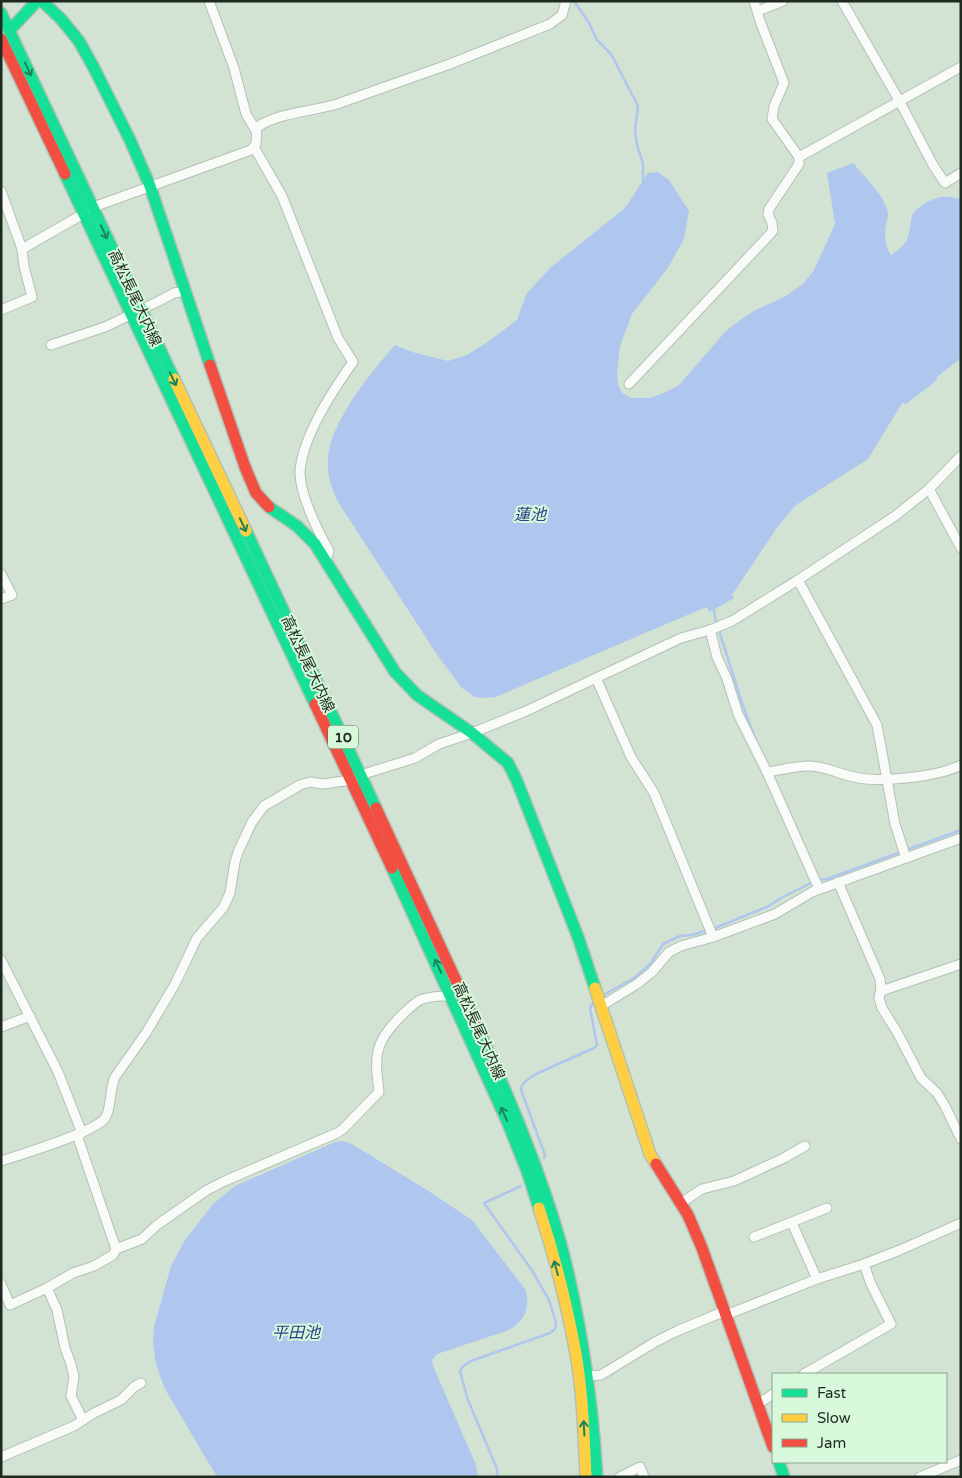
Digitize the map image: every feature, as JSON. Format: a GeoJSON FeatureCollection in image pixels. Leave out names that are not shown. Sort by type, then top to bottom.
{"type":"FeatureCollection","features":[{"type":"Feature","properties":{"kind":"main road"},"geometry":{"type":"LineString","coordinates":[[5,33],[36,1]]}},
{"type":"Feature","properties":{"kind":"main road"},"geometry":{"type":"LineString","coordinates":[[42,1],[58,14],[77,39],[98,74],[137,154],[150,186],[256,493],[270,508],[297,526],[314,544],[326,560],[395,672],[418,695],[472,733],[508,763],[530,811],[578,937],[650,1154],[688,1215],[702,1248],[772,1444]]}},
{"type":"Feature","properties":{"kind":"main road","name":"高松長尾大内線"},"geometry":{"type":"LineString","coordinates":[[1,13],[5,33],[356,778],[456,995],[527,1171],[543,1220],[575,1349],[583,1413],[586,1477]]}},
{"type":"Feature","properties":{"kind":"main road","name":"高松長尾大内線"},"geometry":{"type":"LineString","coordinates":[[356,778],[414,888],[517,1118],[536,1167],[553,1217],[571,1284],[584,1347],[597,1477]]}},
{"type":"Feature","properties":{"kind":"main road"},"geometry":{"type":"LineString","coordinates":[[778,1463],[784,1477]]}},
{"type":"Feature","properties":{"kind":"street"},"geometry":{"type":"LineString","coordinates":[[22,249],[88,210],[254,147],[257,137],[256,130],[246,114],[234,68],[209,1]]}},
{"type":"Feature","properties":{"kind":"street"},"geometry":{"type":"LineString","coordinates":[[256,130],[263,123],[279,117],[337,104],[450,64],[550,24],[562,15],[566,1]]}},
{"type":"Feature","properties":{"kind":"street"},"geometry":{"type":"LineString","coordinates":[[629,384],[773,231],[768,214],[769,209],[799,164],[799,157],[772,119],[774,106],[784,83],[754,1]]}},
{"type":"Feature","properties":{"kind":"street"},"geometry":{"type":"LineString","coordinates":[[758,11],[783,1]]}},
{"type":"Feature","properties":{"kind":"street"},"geometry":{"type":"LineString","coordinates":[[842,1],[900,102],[933,165],[945,183],[961,173]]}},
{"type":"Feature","properties":{"kind":"street"},"geometry":{"type":"LineString","coordinates":[[799,157],[961,67]]}},
{"type":"Feature","properties":{"kind":"street"},"geometry":{"type":"LineString","coordinates":[[254,147],[282,196],[338,338],[353,362],[330,394],[304,449],[300,472],[305,497],[329,551],[326,560]]}},
{"type":"Feature","properties":{"kind":"street"},"geometry":{"type":"LineString","coordinates":[[1,191],[22,249],[24,266],[32,297],[1,310]]}},
{"type":"Feature","properties":{"kind":"street"},"geometry":{"type":"LineString","coordinates":[[51,344],[105,326],[174,292],[186,291]]}},
{"type":"Feature","properties":{"kind":"street"},"geometry":{"type":"LineString","coordinates":[[1,1161],[79,1134],[100,1123],[105,1118],[115,1077],[146,1033],[175,984],[196,938],[223,908],[230,893],[238,852],[258,812],[264,806],[300,785],[310,782],[323,784],[356,778],[415,758],[439,744],[524,712],[681,638],[732,621],[889,521],[929,489],[961,456]]}},
{"type":"Feature","properties":{"kind":"street"},"geometry":{"type":"LineString","coordinates":[[929,489],[961,548]]}},
{"type":"Feature","properties":{"kind":"street"},"geometry":{"type":"LineString","coordinates":[[1,574],[12,596],[1,599]]}},
{"type":"Feature","properties":{"kind":"street"},"geometry":{"type":"LineString","coordinates":[[798,580],[877,725],[895,824],[906,858]]}},
{"type":"Feature","properties":{"kind":"street"},"geometry":{"type":"LineString","coordinates":[[712,629],[717,657],[727,679],[738,714],[770,772],[819,890]]}},
{"type":"Feature","properties":{"kind":"street"},"geometry":{"type":"LineString","coordinates":[[596,678],[631,757],[654,793],[714,936]]}},
{"type":"Feature","properties":{"kind":"street"},"geometry":{"type":"LineString","coordinates":[[770,772],[809,766],[826,768],[855,778],[887,779],[937,774],[961,765]]}},
{"type":"Feature","properties":{"kind":"street"},"geometry":{"type":"LineString","coordinates":[[601,1006],[637,984],[652,972],[670,952],[680,946],[775,914],[812,892],[961,838]]}},
{"type":"Feature","properties":{"kind":"street"},"geometry":{"type":"LineString","coordinates":[[838,882],[880,979],[881,991],[879,998],[882,1008],[921,1078],[937,1093],[945,1106],[961,1139]]}},
{"type":"Feature","properties":{"kind":"street"},"geometry":{"type":"LineString","coordinates":[[1,960],[58,1072],[116,1249]]}},
{"type":"Feature","properties":{"kind":"street"},"geometry":{"type":"LineString","coordinates":[[881,991],[961,964]]}},
{"type":"Feature","properties":{"kind":"street"},"geometry":{"type":"LineString","coordinates":[[1,1284],[10,1305],[47,1288],[73,1273],[94,1266],[113,1255],[116,1249],[142,1239],[156,1225],[207,1190],[343,1129],[379,1092],[376,1068],[377,1051],[389,1029],[420,1000],[456,995]]}},
{"type":"Feature","properties":{"kind":"street"},"geometry":{"type":"LineString","coordinates":[[1,1027],[30,1016]]}},
{"type":"Feature","properties":{"kind":"street"},"geometry":{"type":"LineString","coordinates":[[681,1203],[702,1189],[734,1181],[805,1146]]}},
{"type":"Feature","properties":{"kind":"street"},"geometry":{"type":"LineString","coordinates":[[754,1237],[827,1208]]}},
{"type":"Feature","properties":{"kind":"street"},"geometry":{"type":"LineString","coordinates":[[792,1223],[817,1279]]}},
{"type":"Feature","properties":{"kind":"street"},"geometry":{"type":"LineString","coordinates":[[588,1376],[602,1376],[655,1342],[676,1331],[817,1279],[864,1264],[961,1223]]}},
{"type":"Feature","properties":{"kind":"street"},"geometry":{"type":"LineString","coordinates":[[806,1373],[892,1324],[871,1284],[864,1264]]}},
{"type":"Feature","properties":{"kind":"street"},"geometry":{"type":"LineString","coordinates":[[47,1288],[58,1310],[65,1348],[74,1377],[71,1396],[83,1420]]}},
{"type":"Feature","properties":{"kind":"street"},"geometry":{"type":"LineString","coordinates":[[1,1458],[74,1426],[121,1400],[141,1383]]}},
{"type":"Feature","properties":{"kind":"street"},"geometry":{"type":"LineString","coordinates":[[758,1404],[772,1395]]}},
{"type":"Feature","properties":{"kind":"street"},"geometry":{"type":"LineString","coordinates":[[920,1477],[961,1460]]}},
{"type":"Feature","properties":{"kind":"street"},"geometry":{"type":"LineString","coordinates":[[620,1477],[640,1468],[644,1477]]}},
{"type":"Feature","properties":{"kind":"water","name":"蓮池"},"geometry":{"type":"Polygon","coordinates":[[[853,163],[874,187],[887,208],[885,237],[891,255],[902,247],[909,232],[912,216],[921,206],[941,197],[961,199],[961,358],[937,377],[936,381],[906,404],[902,403],[868,459],[796,505],[776,529],[732,595],[734,598],[709,612],[707,607],[699,610],[496,697],[475,697],[462,688],[438,656],[340,505],[330,480],[328,457],[334,434],[339,422],[363,384],[395,345],[412,352],[448,361],[467,355],[489,341],[517,320],[527,293],[550,268],[625,208],[648,173],[658,172],[669,180],[689,211],[684,239],[667,269],[632,314],[620,346],[617,374],[618,384],[622,393],[631,398],[650,398],[666,392],[679,385],[726,331],[754,311],[786,296],[803,284],[814,270],[835,224],[827,173],[853,163]]]}},
{"type":"Feature","properties":{"kind":"water","name":"平田池"},"geometry":{"type":"Polygon","coordinates":[[[343,1141],[350,1143],[427,1190],[472,1220],[525,1289],[527,1308],[523,1318],[515,1326],[509,1330],[437,1354],[432,1360],[476,1465],[478,1477],[217,1477],[165,1389],[155,1359],[154,1327],[171,1266],[185,1240],[213,1204],[235,1186],[335,1142],[343,1141]]]}},
{"type":"Feature","properties":{"kind":"waterway"},"geometry":{"type":"LineString","coordinates":[[574,1],[589,23],[597,40],[611,54],[638,106],[635,130],[643,164],[643,182]]}},
{"type":"Feature","properties":{"kind":"waterway"},"geometry":{"type":"LineString","coordinates":[[714,608],[715,618],[756,741]]}},
{"type":"Feature","properties":{"kind":"waterway"},"geometry":{"type":"LineString","coordinates":[[818,880],[827,879],[961,830]]}},
{"type":"Feature","properties":{"kind":"waterway"},"geometry":{"type":"LineString","coordinates":[[600,997],[634,978],[651,963],[663,944],[680,936],[692,935],[715,928],[769,906],[813,882]]}},
{"type":"Feature","properties":{"kind":"waterway"},"geometry":{"type":"LineString","coordinates":[[544,1158],[545,1155],[521,1090],[522,1085],[536,1074],[597,1045],[590,1008],[596,1000]]}},
{"type":"Feature","properties":{"kind":"waterway"},"geometry":{"type":"LineString","coordinates":[[497,1477],[497,1469],[468,1400],[460,1371],[463,1366],[471,1361],[550,1333],[555,1329],[556,1323],[549,1300],[531,1269],[484,1203],[521,1186]]}},
{"type":"Feature","properties":{"kind":"traffic: fast"},"geometry":{"type":"LineString","coordinates":[[10,30],[37,1]]}},
{"type":"Feature","properties":{"kind":"traffic: fast"},"geometry":{"type":"LineString","coordinates":[[42,1],[61,19],[79,41],[130,140],[150,186],[210,365]]}},
{"type":"Feature","properties":{"kind":"traffic: fast"},"geometry":{"type":"LineString","coordinates":[[1,13],[174,379]]}},
{"type":"Feature","properties":{"kind":"traffic: fast"},"geometry":{"type":"LineString","coordinates":[[65,174],[315,704]]}},
{"type":"Feature","properties":{"kind":"traffic: fast"},"geometry":{"type":"LineString","coordinates":[[269,507],[297,526],[315,544],[395,672],[417,695],[472,733],[508,763],[517,781],[578,937],[595,988]]}},
{"type":"Feature","properties":{"kind":"traffic: fast"},"geometry":{"type":"LineString","coordinates":[[246,531],[376,808]]}},
{"type":"Feature","properties":{"kind":"traffic: fast"},"geometry":{"type":"LineString","coordinates":[[392,868],[507,1121],[527,1171],[539,1208]]}},
{"type":"Feature","properties":{"kind":"traffic: fast"},"geometry":{"type":"LineString","coordinates":[[477,1026],[533,1159],[560,1241],[580,1329],[592,1417],[597,1477]]}},
{"type":"Feature","properties":{"kind":"traffic: fast"},"geometry":{"type":"LineString","coordinates":[[779,1463],[784,1477]]}},
{"type":"Feature","properties":{"kind":"traffic: slow"},"geometry":{"type":"LineString","coordinates":[[174,379],[246,531]]}},
{"type":"Feature","properties":{"kind":"traffic: slow"},"geometry":{"type":"LineString","coordinates":[[595,988],[650,1154],[656,1164]]}},
{"type":"Feature","properties":{"kind":"traffic: slow"},"geometry":{"type":"LineString","coordinates":[[539,1208],[559,1277],[578,1364],[586,1477]]}},
{"type":"Feature","properties":{"kind":"traffic: jam"},"geometry":{"type":"LineString","coordinates":[[1,39],[65,174]]}},
{"type":"Feature","properties":{"kind":"traffic: jam"},"geometry":{"type":"LineString","coordinates":[[210,365],[245,467],[256,493],[269,507]]}},
{"type":"Feature","properties":{"kind":"traffic: jam"},"geometry":{"type":"LineString","coordinates":[[315,704],[392,868]]}},
{"type":"Feature","properties":{"kind":"traffic: jam"},"geometry":{"type":"LineString","coordinates":[[376,808],[477,1026]]}},
{"type":"Feature","properties":{"kind":"traffic: jam"},"geometry":{"type":"LineString","coordinates":[[656,1164],[688,1215],[702,1248],[772,1444]]}}]}
